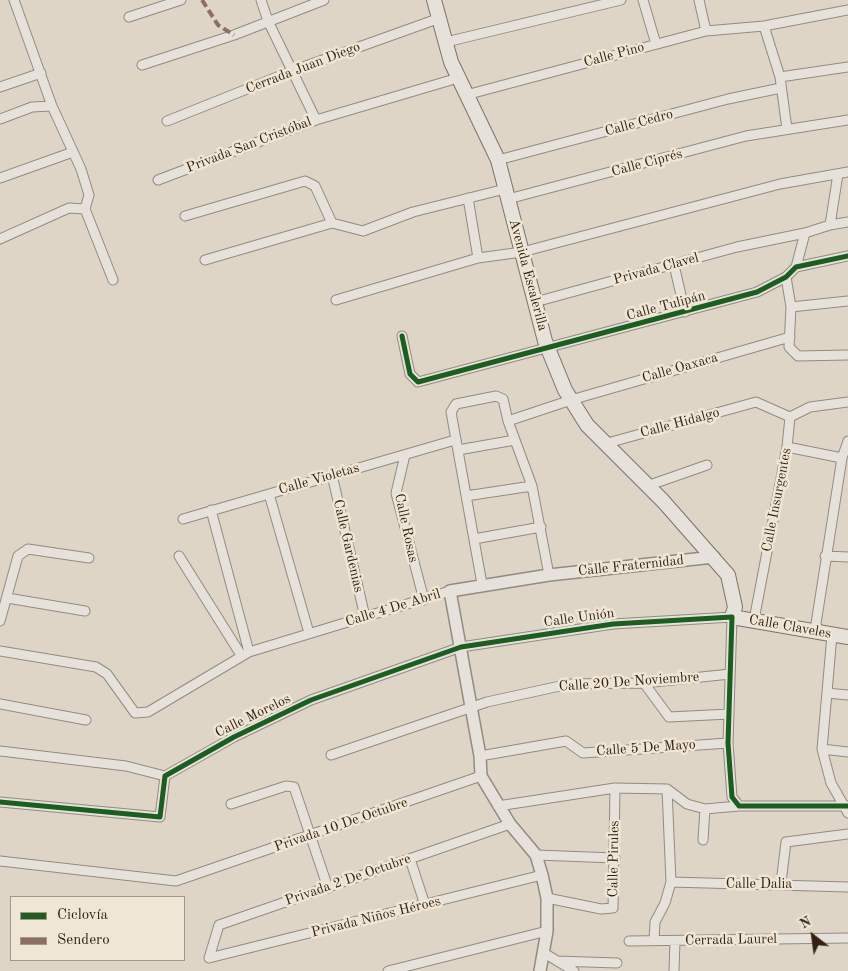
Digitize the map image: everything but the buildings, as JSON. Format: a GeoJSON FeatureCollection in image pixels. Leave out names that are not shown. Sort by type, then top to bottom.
{"type":"FeatureCollection","features":[{"type":"Feature","properties":{"kind":"main road","name":"Avenida Escalerilla"},"geometry":{"type":"LineString","coordinates":[[434,0],[458,78],[498,160],[548,349],[565,390],[587,425],[714,557],[728,575],[736,607],[732,617]]}},
{"type":"Feature","properties":{"kind":"main road","name":"Calle Claveles"},"geometry":{"type":"LineString","coordinates":[[732,617],[848,637]]}},
{"type":"Feature","properties":{"kind":"street"},"geometry":{"type":"LineString","coordinates":[[14,0],[52,106],[81,169],[89,195],[85,209],[113,280]]}},
{"type":"Feature","properties":{"kind":"street"},"geometry":{"type":"LineString","coordinates":[[129,17],[181,0]]}},
{"type":"Feature","properties":{"kind":"street"},"geometry":{"type":"LineString","coordinates":[[261,0],[268,21],[316,120]]}},
{"type":"Feature","properties":{"kind":"street"},"geometry":{"type":"LineString","coordinates":[[142,65],[234,35],[324,0]]}},
{"type":"Feature","properties":{"kind":"street"},"geometry":{"type":"LineString","coordinates":[[446,42],[478,36],[583,4],[621,0]]}},
{"type":"Feature","properties":{"kind":"street"},"geometry":{"type":"LineString","coordinates":[[643,0],[656,44]]}},
{"type":"Feature","properties":{"kind":"street"},"geometry":{"type":"LineString","coordinates":[[699,0],[706,31]]}},
{"type":"Feature","properties":{"kind":"street","name":"Calle Pino"},"geometry":{"type":"LineString","coordinates":[[466,95],[706,31],[764,26],[848,10]]}},
{"type":"Feature","properties":{"kind":"street","name":"Cerrada Juan Diego"},"geometry":{"type":"LineString","coordinates":[[167,121],[292,71],[440,18]]}},
{"type":"Feature","properties":{"kind":"street"},"geometry":{"type":"LineString","coordinates":[[764,26],[780,77],[787,129]]}},
{"type":"Feature","properties":{"kind":"street"},"geometry":{"type":"LineString","coordinates":[[780,77],[848,66]]}},
{"type":"Feature","properties":{"kind":"street"},"geometry":{"type":"LineString","coordinates":[[0,87],[41,73]]}},
{"type":"Feature","properties":{"kind":"street","name":"Privada San Cristóbal"},"geometry":{"type":"LineString","coordinates":[[158,180],[316,120],[458,78]]}},
{"type":"Feature","properties":{"kind":"street","name":"Calle Cedro"},"geometry":{"type":"LineString","coordinates":[[498,160],[728,99],[781,88]]}},
{"type":"Feature","properties":{"kind":"street"},"geometry":{"type":"LineString","coordinates":[[0,119],[32,107],[52,106]]}},
{"type":"Feature","properties":{"kind":"street","name":"Calle Ciprés"},"geometry":{"type":"LineString","coordinates":[[332,223],[363,231],[413,212],[468,198],[506,194],[746,136],[848,120]]}},
{"type":"Feature","properties":{"kind":"street"},"geometry":{"type":"LineString","coordinates":[[0,178],[73,152]]}},
{"type":"Feature","properties":{"kind":"street"},"geometry":{"type":"LineString","coordinates":[[336,300],[478,258],[522,252],[780,184],[848,172]]}},
{"type":"Feature","properties":{"kind":"street"},"geometry":{"type":"LineString","coordinates":[[830,225],[838,174]]}},
{"type":"Feature","properties":{"kind":"street"},"geometry":{"type":"LineString","coordinates":[[185,216],[305,181],[315,186],[332,223],[205,260]]}},
{"type":"Feature","properties":{"kind":"street"},"geometry":{"type":"LineString","coordinates":[[468,198],[478,258]]}},
{"type":"Feature","properties":{"kind":"street"},"geometry":{"type":"LineString","coordinates":[[0,239],[68,208],[85,209]]}},
{"type":"Feature","properties":{"kind":"street","name":"Privada Clavel"},"geometry":{"type":"LineString","coordinates":[[535,302],[755,243],[848,222]]}},
{"type":"Feature","properties":{"kind":"street"},"geometry":{"type":"LineString","coordinates":[[806,233],[796,267],[848,256]]}},
{"type":"Feature","properties":{"kind":"street"},"geometry":{"type":"LineString","coordinates":[[674,265],[685,312]]}},
{"type":"Feature","properties":{"kind":"street","name":"Calle Tulipán"},"geometry":{"type":"LineString","coordinates":[[402,336],[410,374],[418,382],[757,292],[786,277],[796,267]]}},
{"type":"Feature","properties":{"kind":"street"},"geometry":{"type":"LineString","coordinates":[[786,277],[791,307],[789,347],[798,356],[848,354]]}},
{"type":"Feature","properties":{"kind":"street"},"geometry":{"type":"LineString","coordinates":[[791,307],[848,301]]}},
{"type":"Feature","properties":{"kind":"street","name":"Calle Oaxaca"},"geometry":{"type":"LineString","coordinates":[[508,420],[790,337]]}},
{"type":"Feature","properties":{"kind":"street"},"geometry":{"type":"LineString","coordinates":[[482,584],[451,412],[456,404],[496,396],[503,400],[508,420],[532,486],[549,575]]}},
{"type":"Feature","properties":{"kind":"street","name":"Calle Hidalgo"},"geometry":{"type":"LineString","coordinates":[[604,444],[756,402],[790,417]]}},
{"type":"Feature","properties":{"kind":"street"},"geometry":{"type":"LineString","coordinates":[[790,417],[810,407],[848,402]]}},
{"type":"Feature","properties":{"kind":"street","name":"Calle Insurgentes"},"geometry":{"type":"LineString","coordinates":[[754,620],[787,447],[790,417]]}},
{"type":"Feature","properties":{"kind":"street","name":"Calle Violetas"},"geometry":{"type":"LineString","coordinates":[[183,519],[455,440]]}},
{"type":"Feature","properties":{"kind":"street"},"geometry":{"type":"LineString","coordinates":[[458,450],[515,440]]}},
{"type":"Feature","properties":{"kind":"street"},"geometry":{"type":"LineString","coordinates":[[816,630],[825,556],[842,458],[848,441]]}},
{"type":"Feature","properties":{"kind":"street"},"geometry":{"type":"LineString","coordinates":[[787,447],[842,458]]}},
{"type":"Feature","properties":{"kind":"street","name":"Calle Rosas"},"geometry":{"type":"LineString","coordinates":[[405,455],[396,493],[424,600]]}},
{"type":"Feature","properties":{"kind":"street"},"geometry":{"type":"LineString","coordinates":[[647,486],[707,465]]}},
{"type":"Feature","properties":{"kind":"street","name":"Calle Gardenias"},"geometry":{"type":"LineString","coordinates":[[332,475],[365,617]]}},
{"type":"Feature","properties":{"kind":"street"},"geometry":{"type":"LineString","coordinates":[[466,496],[532,486]]}},
{"type":"Feature","properties":{"kind":"street"},"geometry":{"type":"LineString","coordinates":[[269,494],[309,633]]}},
{"type":"Feature","properties":{"kind":"street"},"geometry":{"type":"LineString","coordinates":[[211,510],[245,653]]}},
{"type":"Feature","properties":{"kind":"street"},"geometry":{"type":"LineString","coordinates":[[474,539],[541,527]]}},
{"type":"Feature","properties":{"kind":"street"},"geometry":{"type":"LineString","coordinates":[[0,621],[8,598],[18,556],[28,549],[89,558]]}},
{"type":"Feature","properties":{"kind":"street"},"geometry":{"type":"LineString","coordinates":[[180,556],[245,653]]}},
{"type":"Feature","properties":{"kind":"street"},"geometry":{"type":"LineString","coordinates":[[825,556],[848,557]]}},
{"type":"Feature","properties":{"kind":"street","name":"Calle Fraternidad"},"geometry":{"type":"LineString","coordinates":[[549,575],[714,557]]}},
{"type":"Feature","properties":{"kind":"street","name":"Calle 4 De Abril"},"geometry":{"type":"LineString","coordinates":[[0,651],[96,667],[107,674],[135,712],[148,712],[245,653],[450,591],[482,584],[549,575]]}},
{"type":"Feature","properties":{"kind":"street"},"geometry":{"type":"LineString","coordinates":[[450,591],[480,756],[481,776],[510,824],[536,855],[542,875],[547,898],[547,930],[540,971]]}},
{"type":"Feature","properties":{"kind":"street"},"geometry":{"type":"LineString","coordinates":[[8,598],[85,611]]}},
{"type":"Feature","properties":{"kind":"street"},"geometry":{"type":"LineString","coordinates":[[732,617],[728,743],[732,796],[739,806]]}},
{"type":"Feature","properties":{"kind":"street","name":"Calle Unión"},"geometry":{"type":"LineString","coordinates":[[461,647],[613,624],[732,617]]}},
{"type":"Feature","properties":{"kind":"street"},"geometry":{"type":"LineString","coordinates":[[832,635],[822,749],[831,783],[846,808]]}},
{"type":"Feature","properties":{"kind":"street","name":"Calle Morelos"},"geometry":{"type":"LineString","coordinates":[[165,776],[234,737],[311,700],[461,647]]}},
{"type":"Feature","properties":{"kind":"street","name":"Calle 20 De Noviembre"},"geometry":{"type":"LineString","coordinates":[[331,754],[470,708],[569,684],[644,683],[730,674]]}},
{"type":"Feature","properties":{"kind":"street"},"geometry":{"type":"LineString","coordinates":[[644,683],[669,717],[729,714]]}},
{"type":"Feature","properties":{"kind":"street"},"geometry":{"type":"LineString","coordinates":[[827,693],[848,695]]}},
{"type":"Feature","properties":{"kind":"street"},"geometry":{"type":"LineString","coordinates":[[0,704],[86,720]]}},
{"type":"Feature","properties":{"kind":"street","name":"Calle 5 De Mayo"},"geometry":{"type":"LineString","coordinates":[[480,756],[566,741],[583,753],[728,743]]}},
{"type":"Feature","properties":{"kind":"street"},"geometry":{"type":"LineString","coordinates":[[822,749],[848,752]]}},
{"type":"Feature","properties":{"kind":"street"},"geometry":{"type":"LineString","coordinates":[[0,750],[126,766],[165,776],[160,817],[0,802]]}},
{"type":"Feature","properties":{"kind":"street","name":"Privada 10 De Octubre"},"geometry":{"type":"LineString","coordinates":[[0,861],[176,881],[481,776]]}},
{"type":"Feature","properties":{"kind":"street"},"geometry":{"type":"LineString","coordinates":[[231,804],[286,786],[294,787],[328,888]]}},
{"type":"Feature","properties":{"kind":"street"},"geometry":{"type":"LineString","coordinates":[[498,806],[615,788],[667,788],[687,804],[706,809],[739,806],[846,808]]}},
{"type":"Feature","properties":{"kind":"street","name":"Calle Pirules"},"geometry":{"type":"LineString","coordinates":[[547,898],[610,910],[613,908],[615,893],[615,788]]}},
{"type":"Feature","properties":{"kind":"street"},"geometry":{"type":"LineString","coordinates":[[654,941],[656,922],[665,903],[671,882],[667,788]]}},
{"type":"Feature","properties":{"kind":"street"},"geometry":{"type":"LineString","coordinates":[[703,840],[706,809]]}},
{"type":"Feature","properties":{"kind":"street","name":"Privada 2 De Octubre"},"geometry":{"type":"LineString","coordinates":[[209,958],[219,925],[510,824]]}},
{"type":"Feature","properties":{"kind":"street"},"geometry":{"type":"LineString","coordinates":[[781,883],[786,842],[848,834]]}},
{"type":"Feature","properties":{"kind":"street"},"geometry":{"type":"LineString","coordinates":[[536,855],[615,858]]}},
{"type":"Feature","properties":{"kind":"street"},"geometry":{"type":"LineString","coordinates":[[410,859],[425,905]]}},
{"type":"Feature","properties":{"kind":"street","name":"Privada Niños Héroes"},"geometry":{"type":"LineString","coordinates":[[209,958],[542,875]]}},
{"type":"Feature","properties":{"kind":"street","name":"Calle Dalia"},"geometry":{"type":"LineString","coordinates":[[671,882],[707,885],[781,883],[848,887]]}},
{"type":"Feature","properties":{"kind":"street"},"geometry":{"type":"LineString","coordinates":[[388,971],[547,930]]}},
{"type":"Feature","properties":{"kind":"street","name":"Cerrada Laurel"},"geometry":{"type":"LineString","coordinates":[[674,971],[675,940],[848,938]]}},
{"type":"Feature","properties":{"kind":"street"},"geometry":{"type":"LineString","coordinates":[[629,941],[675,940]]}},
{"type":"Feature","properties":{"kind":"street"},"geometry":{"type":"LineString","coordinates":[[544,953],[574,971]]}},
{"type":"Feature","properties":{"kind":"street"},"geometry":{"type":"LineString","coordinates":[[557,961],[617,963]]}},
{"type":"Feature","properties":{"kind":"marked path"},"geometry":{"type":"LineString","coordinates":[[202,0],[218,25],[234,35]]}},
{"type":"Feature","properties":{"kind":"cycle path"},"geometry":{"type":"LineString","coordinates":[[402,336],[410,374],[418,382],[757,292],[786,277],[796,267],[848,256]]}},
{"type":"Feature","properties":{"kind":"cycle path"},"geometry":{"type":"LineString","coordinates":[[0,802],[160,817],[165,776],[234,737],[311,700],[461,647],[613,624],[732,617],[728,743],[732,797],[739,806],[848,806]]}}]}
